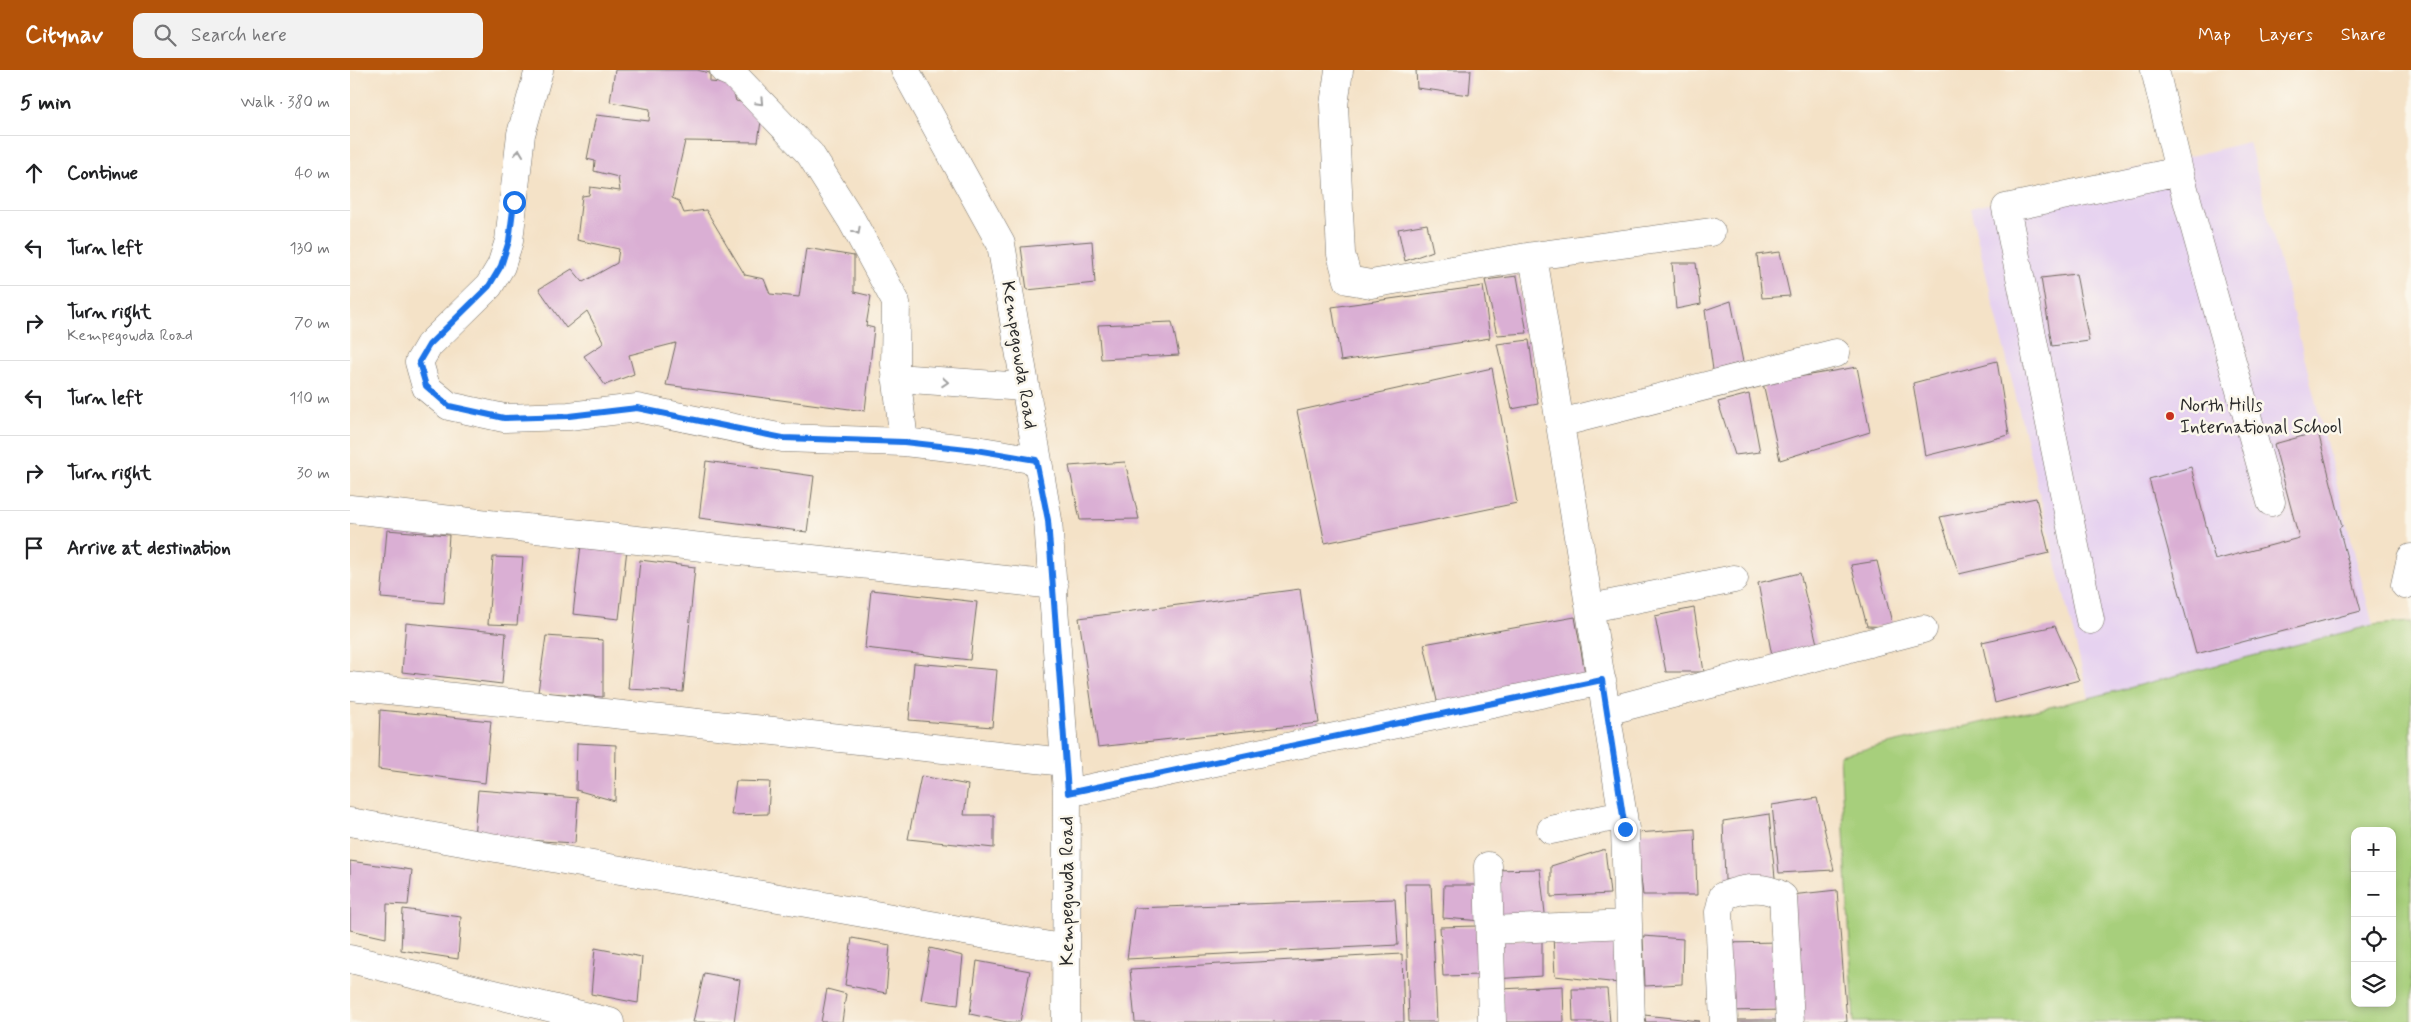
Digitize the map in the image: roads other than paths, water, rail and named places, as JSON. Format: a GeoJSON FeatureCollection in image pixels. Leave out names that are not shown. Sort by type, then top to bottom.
{"type":"FeatureCollection","features":[{"type":"Feature","properties":{"kind":"street"},"geometry":{"type":"LineString","coordinates":[[539,70],[521,134],[509,241],[501,266],[489,286],[429,345],[419,362],[426,386],[449,406],[504,418],[569,416],[637,408],[783,438],[904,442],[976,450],[1036,460]]}},
{"type":"Feature","properties":{"kind":"street"},"geometry":{"type":"LineString","coordinates":[[724,70],[733,74],[810,154],[852,221],[896,302],[896,378],[904,442]]}},
{"type":"Feature","properties":{"kind":"street","name":"Kempegowda Road"},"geometry":{"type":"LineString","coordinates":[[905,70],[1000,244],[1036,460],[1048,520],[1068,793],[1066,1022]]}},
{"type":"Feature","properties":{"kind":"street"},"geometry":{"type":"LineString","coordinates":[[1339,70],[1334,105],[1341,254],[1348,280],[1371,284],[1533,256],[1711,232]]}},
{"type":"Feature","properties":{"kind":"street"},"geometry":{"type":"LineString","coordinates":[[2155,70],[2179,171],[2270,502]]}},
{"type":"Feature","properties":{"kind":"street"},"geometry":{"type":"LineString","coordinates":[[2090,620],[2006,208],[2179,171]]}},
{"type":"Feature","properties":{"kind":"street"},"geometry":{"type":"LineString","coordinates":[[1533,256],[1623,815],[1631,1022]]}},
{"type":"Feature","properties":{"kind":"street"},"geometry":{"type":"LineString","coordinates":[[1560,423],[1836,353]]}},
{"type":"Feature","properties":{"kind":"street"},"geometry":{"type":"LineString","coordinates":[[896,378],[1024,386]]}},
{"type":"Feature","properties":{"kind":"street"},"geometry":{"type":"LineString","coordinates":[[350,508],[1054,585]]}},
{"type":"Feature","properties":{"kind":"street"},"geometry":{"type":"LineString","coordinates":[[2406,585],[2411,558]]}},
{"type":"Feature","properties":{"kind":"street"},"geometry":{"type":"LineString","coordinates":[[1591,608],[1734,579]]}},
{"type":"Feature","properties":{"kind":"street"},"geometry":{"type":"LineString","coordinates":[[1607,711],[1923,629]]}},
{"type":"Feature","properties":{"kind":"street"},"geometry":{"type":"LineString","coordinates":[[1068,793],[1602,680]]}},
{"type":"Feature","properties":{"kind":"street"},"geometry":{"type":"LineString","coordinates":[[350,686],[1065,762]]}},
{"type":"Feature","properties":{"kind":"street"},"geometry":{"type":"LineString","coordinates":[[1550,830],[1623,815]]}},
{"type":"Feature","properties":{"kind":"street"},"geometry":{"type":"LineString","coordinates":[[350,822],[1066,949]]}},
{"type":"Feature","properties":{"kind":"street"},"geometry":{"type":"LineString","coordinates":[[1488,866],[1492,1022]]}},
{"type":"Feature","properties":{"kind":"street"},"geometry":{"type":"LineString","coordinates":[[1724,1022],[1720,912],[1723,896],[1754,888],[1772,890],[1783,898],[1790,1022]]}},
{"type":"Feature","properties":{"kind":"street"},"geometry":{"type":"LineString","coordinates":[[1490,930],[1628,924]]}},
{"type":"Feature","properties":{"kind":"street"},"geometry":{"type":"LineString","coordinates":[[350,959],[606,1022]]}},
{"type":"Feature","properties":{"kind":"place","name":"North Hills International School"},"geometry":{"type":"Point","coordinates":[2170,416]}}]}
